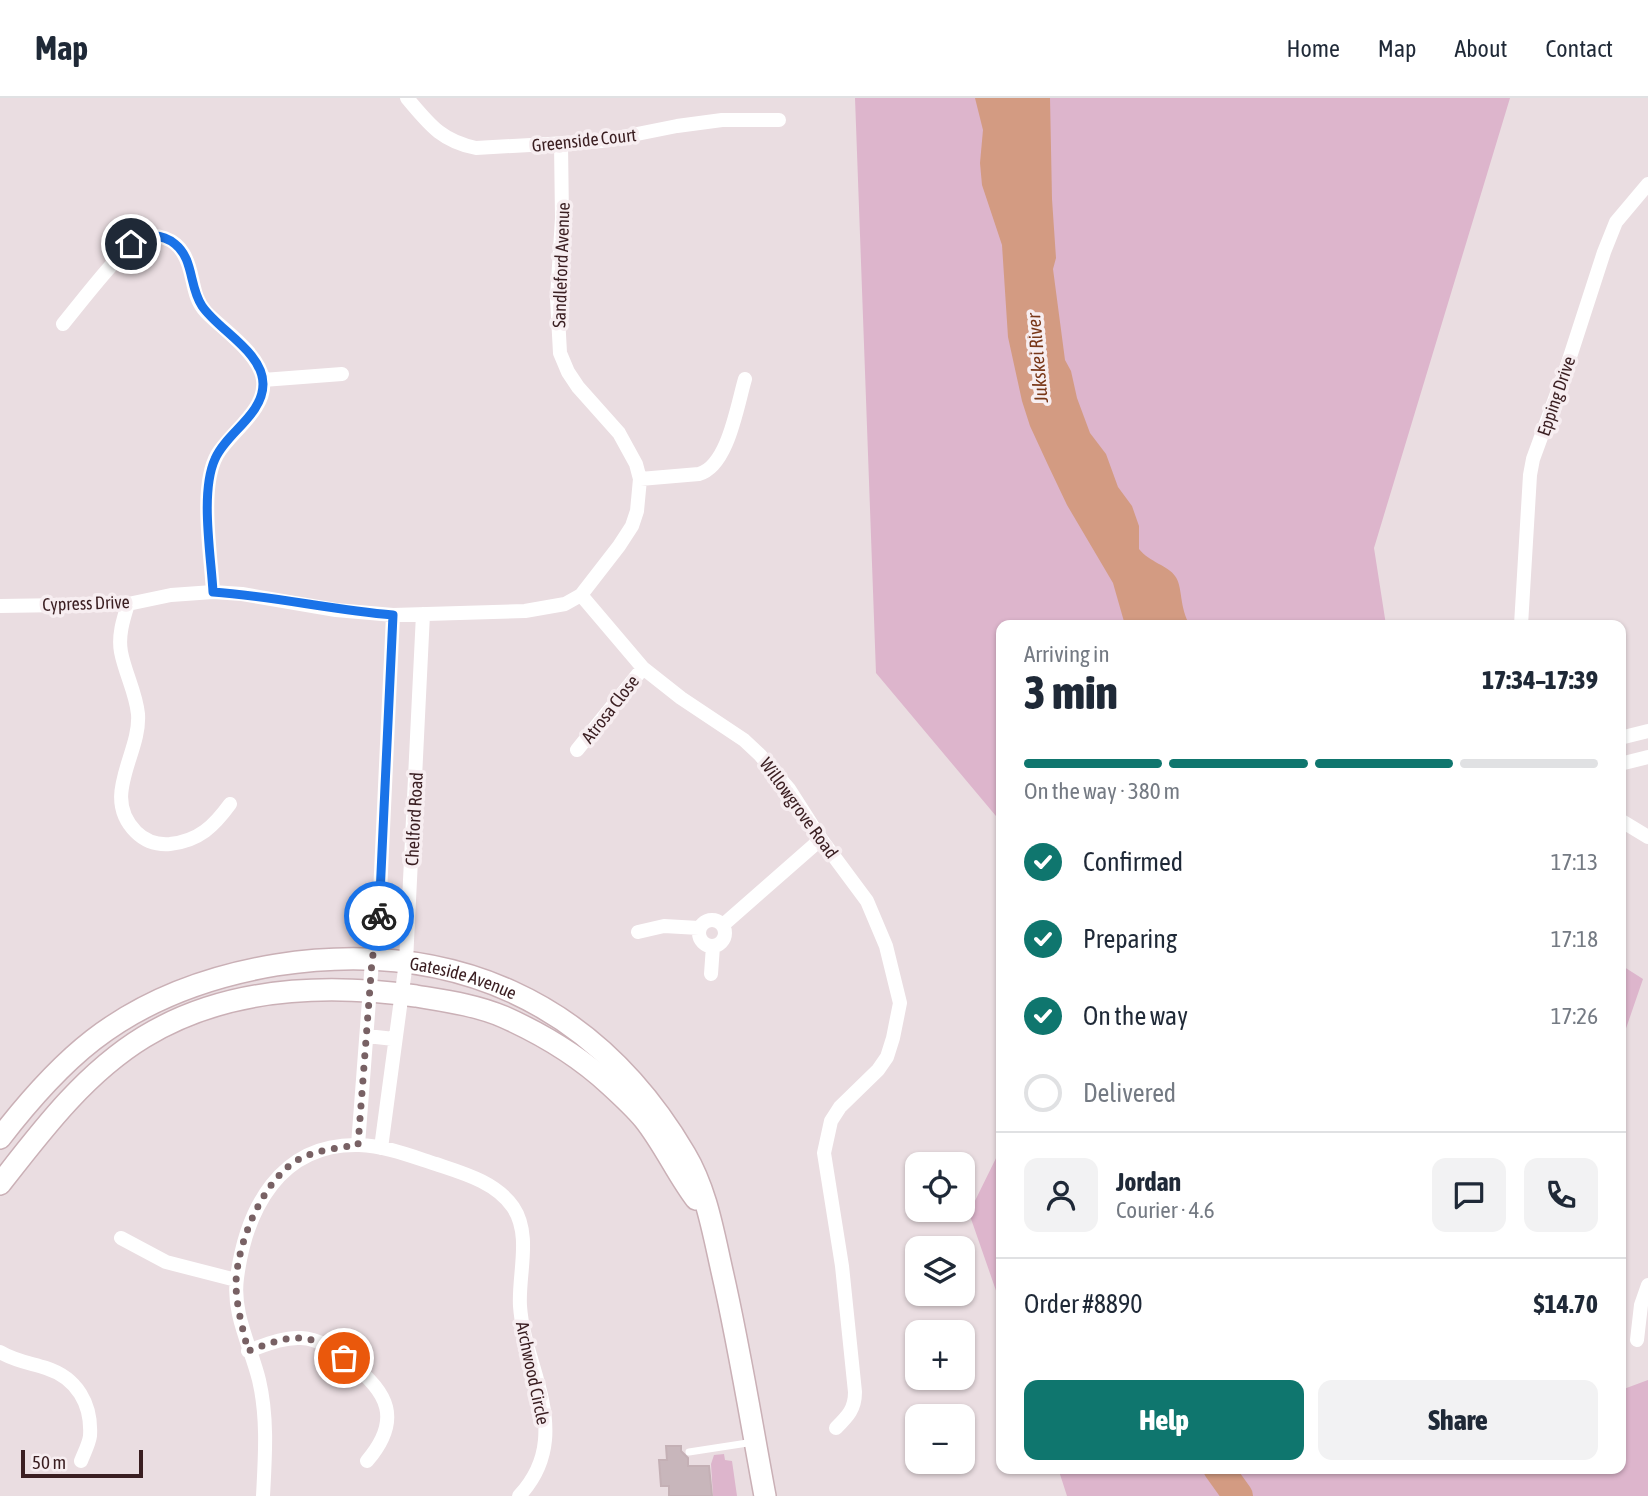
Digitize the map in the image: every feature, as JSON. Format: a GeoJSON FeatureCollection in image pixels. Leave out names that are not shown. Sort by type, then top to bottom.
{"type":"FeatureCollection","features":[{"type":"Feature","properties":{"kind":"street","name":"Greenside Court"},"geometry":{"type":"LineString","coordinates":[[407,98],[431,127],[458,144],[494,148],[622,138],[701,122],[779,120]]}},
{"type":"Feature","properties":{"kind":"street","name":"Sandleford Avenue"},"geometry":{"type":"LineString","coordinates":[[561,144],[562,218],[556,298],[561,354],[568,372],[624,440],[640,479],[639,503],[632,526],[581,595]]}},
{"type":"Feature","properties":{"kind":"street","name":"Epping Drive"},"geometry":{"type":"LineString","coordinates":[[1521,620],[1533,459],[1616,222],[1648,184]]}},
{"type":"Feature","properties":{"kind":"street"},"geometry":{"type":"LineString","coordinates":[[63,324],[131,244],[152,235],[163,237],[182,251],[200,305],[252,357],[263,380],[263,393],[223,446],[209,474],[207,494],[213,592],[242,594],[336,610],[393,615],[525,611],[565,604],[581,595]]}},
{"type":"Feature","properties":{"kind":"street"},"geometry":{"type":"LineString","coordinates":[[263,380],[342,374]]}},
{"type":"Feature","properties":{"kind":"street"},"geometry":{"type":"LineString","coordinates":[[640,479],[699,474],[714,466],[729,435],[745,379]]}},
{"type":"Feature","properties":{"kind":"street","name":"Cypress Drive"},"geometry":{"type":"LineString","coordinates":[[0,606],[128,604],[171,594],[213,592]]}},
{"type":"Feature","properties":{"kind":"street","name":"Willowgrove Road"},"geometry":{"type":"LineString","coordinates":[[581,595],[643,668],[681,698],[744,740],[760,755],[789,789],[821,839],[867,901],[886,946],[900,1003],[898,1021],[887,1057],[878,1070],[841,1107],[831,1121],[826,1135],[825,1169],[842,1266],[855,1392],[855,1405],[849,1416],[836,1428]]}},
{"type":"Feature","properties":{"kind":"street"},"geometry":{"type":"LineString","coordinates":[[128,604],[120,637],[121,652],[135,701],[138,724],[121,786],[121,804],[126,817],[133,829],[145,840],[162,845],[181,843],[200,836],[215,824],[230,804]]}},
{"type":"Feature","properties":{"kind":"street","name":"Chelford Road"},"geometry":{"type":"LineString","coordinates":[[381,1148],[406,962],[423,614]]}},
{"type":"Feature","properties":{"kind":"street","name":"Chelford Road"},"geometry":{"type":"LineString","coordinates":[[358,1145],[372,961],[379,915],[393,615]]}},
{"type":"Feature","properties":{"kind":"street","name":"Atrosa Close"},"geometry":{"type":"LineString","coordinates":[[577,750],[643,668]]}},
{"type":"Feature","properties":{"kind":"street"},"geometry":{"type":"LineString","coordinates":[[1626,736],[1648,731]]}},
{"type":"Feature","properties":{"kind":"street"},"geometry":{"type":"LineString","coordinates":[[1626,766],[1648,757]]}},
{"type":"Feature","properties":{"kind":"street"},"geometry":{"type":"LineString","coordinates":[[1626,823],[1648,837]]}},
{"type":"Feature","properties":{"kind":"street"},"geometry":{"type":"LineString","coordinates":[[723,925],[821,839]]}},
{"type":"Feature","properties":{"kind":"street"},"geometry":{"type":"LineString","coordinates":[[711,974],[713,946],[724,938],[725,929],[719,921],[710,919],[699,928],[699,939],[713,946]]}},
{"type":"Feature","properties":{"kind":"street"},"geometry":{"type":"LineString","coordinates":[[638,932],[664,926],[699,928]]}},
{"type":"Feature","properties":{"kind":"street","name":"Gateside Avenue"},"geometry":{"type":"LineString","coordinates":[[0,1138],[38,1091],[94,1039],[153,1003],[203,982],[241,971],[340,959],[406,962],[454,970],[501,986],[592,1040],[616,1062],[685,1153],[699,1180],[729,1300],[765,1496]]}},
{"type":"Feature","properties":{"kind":"street","name":"Gateside Avenue"},"geometry":{"type":"LineString","coordinates":[[0,1184],[43,1128],[68,1101],[116,1057],[144,1037],[203,1010],[239,999],[301,989],[370,991],[474,1007],[502,1016],[561,1048],[591,1069],[643,1118],[689,1191],[708,1215]]}},
{"type":"Feature","properties":{"kind":"street"},"geometry":{"type":"LineString","coordinates":[[367,1036],[394,1039]]}},
{"type":"Feature","properties":{"kind":"street","name":"Archwood Circle"},"geometry":{"type":"LineString","coordinates":[[263,1496],[263,1404],[240,1317],[236,1280],[242,1252],[258,1204],[281,1172],[296,1161],[316,1153],[358,1145],[381,1148],[465,1174],[485,1183],[501,1194],[513,1207],[519,1219],[522,1236],[522,1326],[541,1398],[545,1438],[535,1475],[519,1496]]}},
{"type":"Feature","properties":{"kind":"street"},"geometry":{"type":"LineString","coordinates":[[121,1238],[166,1262],[236,1280]]}},
{"type":"Feature","properties":{"kind":"street"},"geometry":{"type":"LineString","coordinates":[[1637,1340],[1641,1306],[1648,1285]]}},
{"type":"Feature","properties":{"kind":"street"},"geometry":{"type":"LineString","coordinates":[[248,1351],[280,1340],[316,1340],[329,1346],[360,1370],[383,1397],[387,1410],[384,1437],[367,1461]]}},
{"type":"Feature","properties":{"kind":"street"},"geometry":{"type":"LineString","coordinates":[[0,1352],[60,1374],[77,1388],[86,1400],[90,1437],[81,1461]]}},
{"type":"Feature","properties":{"kind":"lane"},"geometry":{"type":"LineString","coordinates":[[689,1452],[756,1442]]}},
{"type":"Feature","properties":{"kind":"shaded area"},"geometry":{"type":"Polygon","coordinates":[[[855,98],[1510,98],[1374,548],[1385,620],[996,620],[996,816],[876,673],[855,98]]]}},
{"type":"Feature","properties":{"kind":"shaded area"},"geometry":{"type":"Polygon","coordinates":[[[1626,968],[1643,979],[1626,1028],[1626,968]]]}},
{"type":"Feature","properties":{"kind":"shaded area"},"geometry":{"type":"Polygon","coordinates":[[[996,1158],[996,1291],[972,1222],[975,1222],[975,1201],[996,1158]]]}},
{"type":"Feature","properties":{"kind":"shaded area"},"geometry":{"type":"Polygon","coordinates":[[[1648,1380],[1648,1496],[1067,1496],[1060,1474],[1626,1474],[1626,1388],[1648,1380]]]}},
{"type":"Feature","properties":{"kind":"shaded area"},"geometry":{"type":"Polygon","coordinates":[[[724,1454],[725,1460],[732,1461],[737,1496],[713,1496],[711,1464],[714,1455],[724,1454]]]}},
{"type":"Feature","properties":{"kind":"water"},"geometry":{"type":"Polygon","coordinates":[[[975,98],[1050,98],[1056,258],[1053,269],[1065,360],[1071,371],[1077,398],[1090,433],[1106,454],[1118,487],[1132,506],[1139,526],[1139,549],[1175,576],[1188,620],[1124,620],[1113,583],[1067,505],[1030,426],[1008,337],[1002,245],[982,185],[980,163],[983,130],[975,98]]]}},
{"type":"Feature","properties":{"kind":"building"},"geometry":{"type":"Polygon","coordinates":[[[666,1446],[681,1446],[681,1451],[688,1458],[688,1466],[709,1466],[712,1496],[669,1496],[669,1486],[661,1486],[659,1460],[667,1460],[666,1446]]]}},
{"type":"Feature","properties":{"kind":"waterway","name":"Jukskei River"},"geometry":{"type":"LineString","coordinates":[[1222,1474],[1238,1496]]}},
{"type":"Feature","properties":{"kind":"way so far"},"geometry":{"type":"LineString","coordinates":[[344,1358],[316,1340],[299,1338],[280,1340],[248,1351],[240,1317],[236,1280],[258,1204],[281,1172],[296,1161],[316,1153],[358,1145],[372,961],[379,916]]}},
{"type":"Feature","properties":{"kind":"route"},"geometry":{"type":"LineString","coordinates":[[131,244],[152,235],[163,237],[182,251],[200,305],[252,357],[263,380],[263,393],[257,404],[215,457],[209,474],[207,494],[213,592],[242,594],[336,610],[393,615],[379,916]]}}]}
